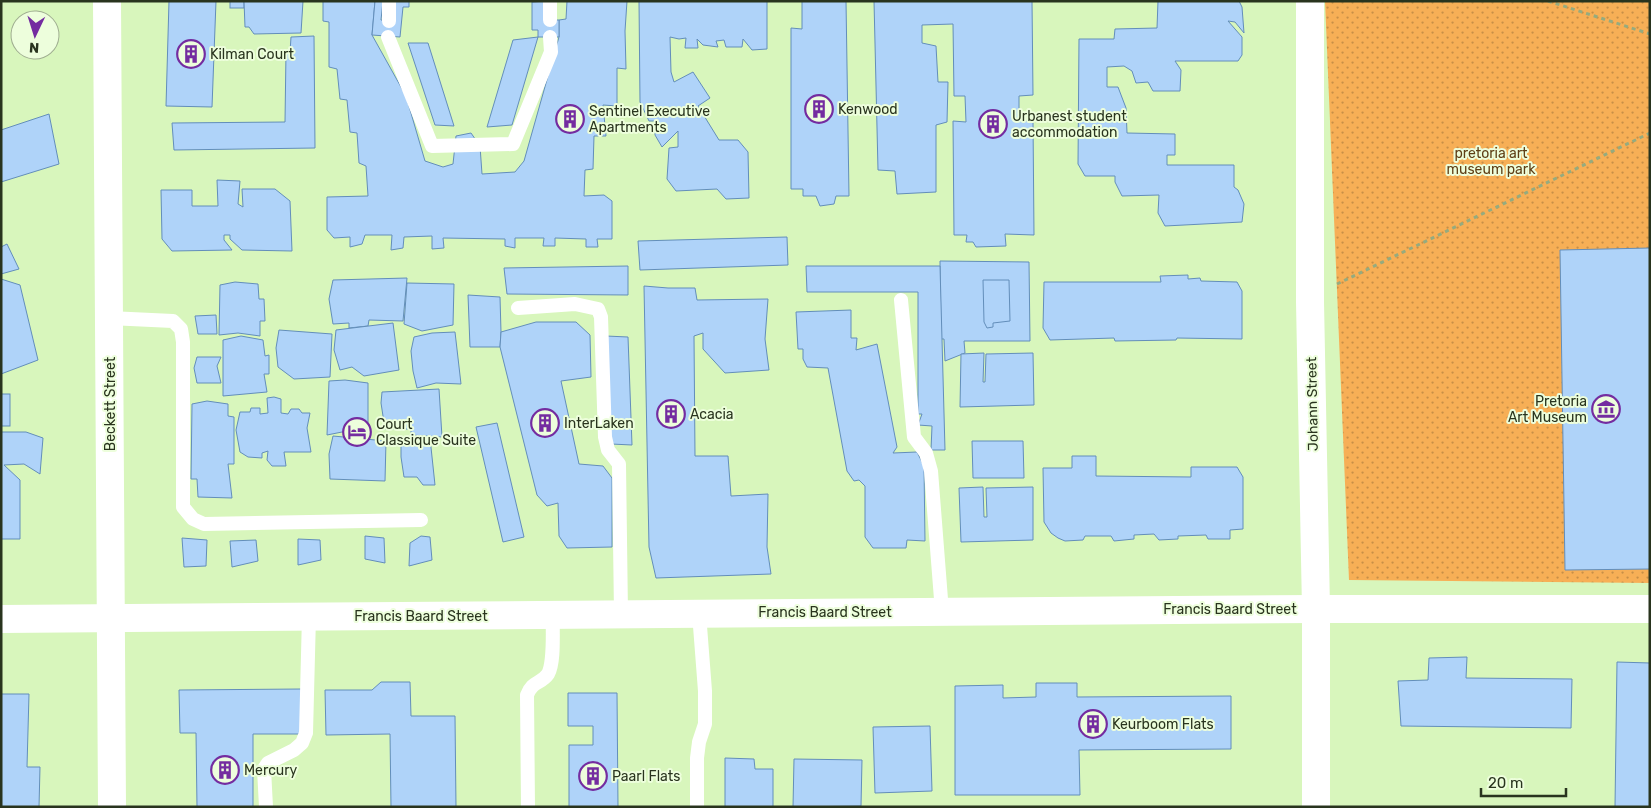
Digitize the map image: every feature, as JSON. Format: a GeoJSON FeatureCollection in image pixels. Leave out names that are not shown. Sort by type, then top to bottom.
{"type":"FeatureCollection","features":[{"type":"Feature","properties":{"kind":"main road","name":"Beckett Street"},"geometry":{"type":"LineString","coordinates":[[107,1],[112,807]]}},
{"type":"Feature","properties":{"kind":"main road","name":"Johann Street"},"geometry":{"type":"LineString","coordinates":[[1310,1],[1310,302],[1316,609],[1316,807]]}},
{"type":"Feature","properties":{"kind":"main road","name":"Francis Baard Street"},"geometry":{"type":"LineString","coordinates":[[1,619],[1316,609],[1650,609]]}},
{"type":"Feature","properties":{"kind":"lane"},"geometry":{"type":"LineString","coordinates":[[389,1],[389,21]]}},
{"type":"Feature","properties":{"kind":"lane"},"geometry":{"type":"LineString","coordinates":[[550,1],[550,20]]}},
{"type":"Feature","properties":{"kind":"lane"},"geometry":{"type":"LineString","coordinates":[[388,36],[432,146],[513,144],[550,52],[550,37]]}},
{"type":"Feature","properties":{"kind":"lane"},"geometry":{"type":"LineString","coordinates":[[901,300],[914,437],[926,453],[931,471],[942,612]]}},
{"type":"Feature","properties":{"kind":"lane"},"geometry":{"type":"LineString","coordinates":[[518,308],[575,304],[598,309],[601,317],[605,437],[608,450],[619,464],[621,614]]}},
{"type":"Feature","properties":{"kind":"lane"},"geometry":{"type":"LineString","coordinates":[[109,318],[173,321],[181,330],[183,342],[183,507],[193,519],[204,524],[421,520]]}},
{"type":"Feature","properties":{"kind":"lane"},"geometry":{"type":"LineString","coordinates":[[697,807],[697,758],[699,742],[705,724],[705,691],[699,613]]}},
{"type":"Feature","properties":{"kind":"lane"},"geometry":{"type":"LineString","coordinates":[[528,807],[526,696],[530,686],[547,676],[551,667],[553,614]]}},
{"type":"Feature","properties":{"kind":"lane"},"geometry":{"type":"LineString","coordinates":[[266,807],[264,769],[268,762],[302,743],[306,733],[308,616]]}},
{"type":"Feature","properties":{"kind":"path"},"geometry":{"type":"LineString","coordinates":[[1548,1],[1650,34]]}},
{"type":"Feature","properties":{"kind":"path"},"geometry":{"type":"LineString","coordinates":[[1337,284],[1650,133]]}},
{"type":"Feature","properties":{"kind":"green space","name":"pretoria art museum park"},"geometry":{"type":"Polygon","coordinates":[[[1325,1],[1650,1],[1650,583],[1349,580],[1325,1]]]}},
{"type":"Feature","properties":{"kind":"building","name":"Kilman Court"},"geometry":{"type":"Polygon","coordinates":[[[169,1],[216,1],[212,107],[166,106],[169,1]]]}},
{"type":"Feature","properties":{"kind":"building"},"geometry":{"type":"Polygon","coordinates":[[[230,1],[244,1],[244,8],[230,8],[230,1]]]}},
{"type":"Feature","properties":{"kind":"building"},"geometry":{"type":"Polygon","coordinates":[[[244,1],[303,1],[301,33],[254,34],[249,27],[245,27],[244,1]]]}},
{"type":"Feature","properties":{"kind":"building","name":"Sentinel Executive Apartments"},"geometry":{"type":"Polygon","coordinates":[[[323,1],[375,1],[372,35],[406,96],[425,161],[443,167],[453,164],[456,136],[471,133],[480,146],[482,174],[515,172],[524,161],[559,37],[559,20],[566,19],[567,1],[627,1],[625,31],[626,69],[617,68],[617,106],[603,105],[606,136],[594,136],[593,169],[585,170],[584,196],[604,195],[612,201],[612,239],[597,239],[598,247],[586,247],[586,239],[555,238],[555,246],[543,246],[544,238],[515,238],[515,248],[505,246],[505,239],[443,238],[444,248],[432,249],[432,236],[404,237],[403,248],[391,250],[392,235],[365,235],[362,244],[350,247],[350,237],[334,238],[327,230],[327,197],[368,196],[366,166],[359,163],[357,133],[350,132],[347,100],[340,99],[337,69],[329,67],[329,22],[323,21],[323,1]]]}},
{"type":"Feature","properties":{"kind":"building"},"geometry":{"type":"Polygon","coordinates":[[[375,1],[383,1],[381,20],[389,21],[394,1],[409,1],[409,7],[403,7],[400,37],[372,35],[375,1]]]}},
{"type":"Feature","properties":{"kind":"building"},"geometry":{"type":"Polygon","coordinates":[[[546,1],[546,20],[559,20],[559,37],[538,37],[538,30],[532,30],[532,2],[546,1]]]}},
{"type":"Feature","properties":{"kind":"building"},"geometry":{"type":"Polygon","coordinates":[[[639,1],[767,1],[767,49],[752,50],[743,39],[742,47],[726,47],[724,40],[716,41],[718,47],[703,45],[697,39],[698,48],[685,48],[686,38],[670,37],[671,72],[674,82],[693,72],[710,98],[698,106],[719,140],[738,140],[748,152],[749,198],[726,199],[717,189],[676,191],[667,179],[669,148],[678,147],[678,131],[662,147],[655,135],[655,121],[649,121],[640,102],[639,1]]]}},
{"type":"Feature","properties":{"kind":"building","name":"Kenwood"},"geometry":{"type":"Polygon","coordinates":[[[802,1],[846,1],[849,196],[836,196],[834,204],[820,206],[816,196],[803,196],[803,189],[791,189],[791,28],[802,29],[802,1]]]}},
{"type":"Feature","properties":{"kind":"building","name":"Urbanest student accommodation"},"geometry":{"type":"Polygon","coordinates":[[[874,1],[1032,1],[1033,95],[1019,96],[1019,121],[1033,121],[1034,235],[1005,234],[1006,246],[976,247],[973,242],[966,242],[967,235],[954,235],[953,121],[966,122],[965,96],[954,96],[953,24],[922,25],[922,43],[936,46],[938,82],[948,82],[947,122],[936,125],[936,192],[897,194],[895,171],[878,170],[874,1]]]}},
{"type":"Feature","properties":{"kind":"building"},"geometry":{"type":"Polygon","coordinates":[[[1158,1],[1239,1],[1242,7],[1244,33],[1235,22],[1228,21],[1242,37],[1242,55],[1238,61],[1175,61],[1181,70],[1180,91],[1153,91],[1148,82],[1136,83],[1132,71],[1124,66],[1107,67],[1107,87],[1118,87],[1126,108],[1127,133],[1175,134],[1175,155],[1167,155],[1167,165],[1234,165],[1234,187],[1238,190],[1244,204],[1242,222],[1165,226],[1158,213],[1159,195],[1122,196],[1115,182],[1115,176],[1085,176],[1078,164],[1079,39],[1114,39],[1115,29],[1157,28],[1158,1]]]}},
{"type":"Feature","properties":{"kind":"building"},"geometry":{"type":"Polygon","coordinates":[[[314,36],[315,148],[174,150],[172,123],[285,122],[286,52],[290,52],[291,37],[314,36]]]}},
{"type":"Feature","properties":{"kind":"building"},"geometry":{"type":"Polygon","coordinates":[[[538,37],[512,125],[487,127],[513,40],[538,37]]]}},
{"type":"Feature","properties":{"kind":"building"},"geometry":{"type":"Polygon","coordinates":[[[408,43],[428,43],[454,126],[435,125],[408,43]]]}},
{"type":"Feature","properties":{"kind":"building"},"geometry":{"type":"Polygon","coordinates":[[[49,114],[59,164],[1,182],[1,130],[49,114]]]}},
{"type":"Feature","properties":{"kind":"building"},"geometry":{"type":"Polygon","coordinates":[[[217,180],[240,181],[238,204],[243,207],[242,189],[275,189],[290,201],[292,251],[242,250],[230,239],[230,235],[224,235],[224,240],[232,250],[172,251],[162,239],[161,190],[192,190],[192,206],[218,206],[217,180]]]}},
{"type":"Feature","properties":{"kind":"building"},"geometry":{"type":"Polygon","coordinates":[[[787,237],[788,265],[640,270],[638,241],[787,237]]]}},
{"type":"Feature","properties":{"kind":"building"},"geometry":{"type":"Polygon","coordinates":[[[7,244],[19,269],[1,274],[1,247],[7,244]]]}},
{"type":"Feature","properties":{"kind":"building","name":"Pretoria Art Museum"},"geometry":{"type":"Polygon","coordinates":[[[1650,248],[1650,569],[1565,570],[1560,250],[1650,248]]]}},
{"type":"Feature","properties":{"kind":"building"},"geometry":{"type":"Polygon","coordinates":[[[940,261],[1029,262],[1030,341],[964,341],[965,353],[945,361],[944,339],[941,339],[940,261]]]}},
{"type":"Feature","properties":{"kind":"building"},"geometry":{"type":"Polygon","coordinates":[[[628,266],[628,295],[507,294],[504,268],[628,266]]]}},
{"type":"Feature","properties":{"kind":"building"},"geometry":{"type":"Polygon","coordinates":[[[806,266],[940,266],[945,450],[931,450],[932,426],[918,425],[922,414],[918,414],[918,292],[807,292],[806,266]]]}},
{"type":"Feature","properties":{"kind":"building"},"geometry":{"type":"Polygon","coordinates":[[[1188,275],[1188,279],[1200,278],[1201,281],[1237,282],[1242,291],[1242,339],[1177,338],[1176,340],[1115,341],[1114,338],[1050,340],[1043,328],[1044,282],[1161,282],[1160,276],[1188,275]]]}},
{"type":"Feature","properties":{"kind":"building"},"geometry":{"type":"Polygon","coordinates":[[[407,278],[403,321],[369,320],[368,326],[349,328],[349,323],[333,324],[329,299],[333,280],[407,278]]]}},
{"type":"Feature","properties":{"kind":"building"},"geometry":{"type":"Polygon","coordinates":[[[1,279],[20,285],[38,360],[1,374],[1,279]]]}},
{"type":"Feature","properties":{"kind":"building"},"geometry":{"type":"Polygon","coordinates":[[[983,280],[1009,280],[1010,321],[993,323],[993,327],[987,328],[984,322],[983,280]]]}},
{"type":"Feature","properties":{"kind":"building"},"geometry":{"type":"Polygon","coordinates":[[[235,282],[258,284],[259,299],[264,299],[265,321],[260,321],[260,336],[238,333],[219,335],[220,285],[235,282]]]}},
{"type":"Feature","properties":{"kind":"building"},"geometry":{"type":"Polygon","coordinates":[[[407,283],[454,284],[453,325],[422,331],[404,324],[407,283]]]}},
{"type":"Feature","properties":{"kind":"building","name":"Acacia"},"geometry":{"type":"Polygon","coordinates":[[[644,286],[695,288],[697,300],[768,299],[765,339],[769,370],[725,373],[703,349],[703,333],[694,336],[695,456],[728,456],[731,496],[768,494],[767,547],[771,574],[656,578],[649,547],[644,286]]]}},
{"type":"Feature","properties":{"kind":"building"},"geometry":{"type":"Polygon","coordinates":[[[468,295],[500,297],[500,347],[470,347],[468,295]]]}},
{"type":"Feature","properties":{"kind":"building"},"geometry":{"type":"Polygon","coordinates":[[[851,310],[851,338],[857,338],[856,350],[877,344],[897,447],[893,453],[917,452],[924,466],[925,541],[907,540],[906,548],[873,548],[865,537],[865,486],[859,480],[854,481],[847,471],[828,368],[807,367],[803,359],[803,349],[798,349],[796,312],[851,310]]]}},
{"type":"Feature","properties":{"kind":"building"},"geometry":{"type":"Polygon","coordinates":[[[216,315],[217,334],[198,334],[195,316],[216,315]]]}},
{"type":"Feature","properties":{"kind":"building","name":"InterLaken"},"geometry":{"type":"Polygon","coordinates":[[[536,322],[576,322],[590,335],[591,377],[561,381],[579,464],[603,466],[612,478],[612,547],[567,548],[559,536],[558,503],[547,506],[537,495],[500,347],[501,332],[536,322]]]}},
{"type":"Feature","properties":{"kind":"building"},"geometry":{"type":"Polygon","coordinates":[[[393,323],[399,370],[364,376],[352,367],[340,370],[334,350],[336,330],[393,323]]]}},
{"type":"Feature","properties":{"kind":"building"},"geometry":{"type":"Polygon","coordinates":[[[279,330],[332,334],[330,377],[294,379],[278,367],[276,348],[279,330]]]}},
{"type":"Feature","properties":{"kind":"building"},"geometry":{"type":"Polygon","coordinates":[[[455,332],[461,384],[436,383],[417,388],[411,351],[414,337],[432,333],[455,332]]]}},
{"type":"Feature","properties":{"kind":"building"},"geometry":{"type":"Polygon","coordinates":[[[241,336],[263,340],[265,356],[269,355],[269,374],[264,374],[267,392],[223,396],[223,340],[241,336]]]}},
{"type":"Feature","properties":{"kind":"building"},"geometry":{"type":"Polygon","coordinates":[[[606,336],[628,337],[632,445],[611,444],[606,336]]]}},
{"type":"Feature","properties":{"kind":"building"},"geometry":{"type":"Polygon","coordinates":[[[984,353],[983,382],[985,382],[986,354],[1033,353],[1034,405],[960,407],[961,354],[984,353]]]}},
{"type":"Feature","properties":{"kind":"building"},"geometry":{"type":"Polygon","coordinates":[[[197,357],[221,357],[217,366],[221,383],[197,383],[194,368],[197,357]]]}},
{"type":"Feature","properties":{"kind":"building"},"geometry":{"type":"Polygon","coordinates":[[[345,380],[368,383],[368,434],[342,432],[327,435],[329,381],[345,380]]]}},
{"type":"Feature","properties":{"kind":"building"},"geometry":{"type":"Polygon","coordinates":[[[439,389],[442,437],[411,435],[411,429],[385,429],[381,403],[382,392],[439,389]]]}},
{"type":"Feature","properties":{"kind":"building"},"geometry":{"type":"Polygon","coordinates":[[[1,394],[10,394],[10,426],[1,426],[1,394]]]}},
{"type":"Feature","properties":{"kind":"building"},"geometry":{"type":"Polygon","coordinates":[[[267,398],[281,399],[281,413],[288,414],[291,409],[299,409],[302,413],[310,413],[307,428],[311,452],[284,452],[286,466],[272,466],[267,460],[268,451],[262,453],[262,458],[248,457],[240,452],[236,430],[240,412],[250,412],[251,408],[260,408],[260,414],[268,413],[267,398]]]}},
{"type":"Feature","properties":{"kind":"building"},"geometry":{"type":"Polygon","coordinates":[[[207,401],[228,404],[228,416],[234,417],[234,464],[228,464],[232,498],[198,497],[197,479],[191,479],[192,404],[207,401]]]}},
{"type":"Feature","properties":{"kind":"building"},"geometry":{"type":"Polygon","coordinates":[[[497,423],[524,537],[503,542],[476,427],[497,423]]]}},
{"type":"Feature","properties":{"kind":"building"},"geometry":{"type":"Polygon","coordinates":[[[1,432],[26,432],[43,438],[40,474],[24,464],[4,465],[20,480],[20,539],[1,539],[1,432]]]}},
{"type":"Feature","properties":{"kind":"building"},"geometry":{"type":"Polygon","coordinates":[[[333,436],[386,441],[385,481],[330,479],[329,454],[333,436]]]}},
{"type":"Feature","properties":{"kind":"building"},"geometry":{"type":"Polygon","coordinates":[[[430,438],[435,485],[423,485],[417,477],[404,477],[401,440],[430,438]]]}},
{"type":"Feature","properties":{"kind":"building"},"geometry":{"type":"Polygon","coordinates":[[[972,441],[1023,441],[1024,478],[973,478],[972,441]]]}},
{"type":"Feature","properties":{"kind":"building"},"geometry":{"type":"Polygon","coordinates":[[[1072,456],[1096,456],[1096,476],[1191,477],[1191,467],[1237,467],[1243,477],[1243,529],[1230,530],[1230,539],[1208,539],[1206,535],[1178,536],[1178,539],[1159,540],[1154,534],[1134,535],[1134,539],[1114,541],[1111,536],[1085,536],[1083,540],[1065,541],[1051,533],[1044,522],[1043,468],[1072,468],[1072,456]]]}},
{"type":"Feature","properties":{"kind":"building"},"geometry":{"type":"Polygon","coordinates":[[[983,487],[984,517],[987,517],[986,488],[1033,487],[1033,540],[961,542],[959,488],[983,487]]]}},
{"type":"Feature","properties":{"kind":"building"},"geometry":{"type":"Polygon","coordinates":[[[365,536],[384,538],[385,563],[365,559],[365,536]]]}},
{"type":"Feature","properties":{"kind":"building"},"geometry":{"type":"Polygon","coordinates":[[[421,536],[430,537],[432,560],[409,566],[410,543],[421,536]]]}},
{"type":"Feature","properties":{"kind":"building"},"geometry":{"type":"Polygon","coordinates":[[[182,538],[207,540],[206,566],[184,567],[182,538]]]}},
{"type":"Feature","properties":{"kind":"building"},"geometry":{"type":"Polygon","coordinates":[[[298,539],[320,540],[321,560],[298,565],[298,539]]]}},
{"type":"Feature","properties":{"kind":"building"},"geometry":{"type":"Polygon","coordinates":[[[256,540],[258,561],[232,567],[230,541],[256,540]]]}},
{"type":"Feature","properties":{"kind":"building"},"geometry":{"type":"Polygon","coordinates":[[[1467,657],[1466,678],[1572,679],[1571,728],[1401,726],[1398,681],[1428,680],[1429,658],[1467,657]]]}},
{"type":"Feature","properties":{"kind":"building"},"geometry":{"type":"Polygon","coordinates":[[[1617,662],[1650,663],[1650,807],[1615,807],[1617,662]]]}},
{"type":"Feature","properties":{"kind":"building"},"geometry":{"type":"Polygon","coordinates":[[[381,682],[410,682],[411,716],[455,716],[456,807],[391,807],[390,734],[326,735],[325,690],[372,690],[381,682]]]}},
{"type":"Feature","properties":{"kind":"building","name":"Keurboom Flats"},"geometry":{"type":"Polygon","coordinates":[[[1036,683],[1077,683],[1077,697],[1231,696],[1231,749],[1079,750],[1080,795],[955,795],[955,686],[1003,685],[1003,698],[1036,697],[1036,683]]]}},
{"type":"Feature","properties":{"kind":"building","name":"Mercury"},"geometry":{"type":"Polygon","coordinates":[[[302,689],[302,734],[253,734],[253,807],[197,807],[196,733],[180,733],[179,690],[302,689]]]}},
{"type":"Feature","properties":{"kind":"building","name":"Paarl Flats"},"geometry":{"type":"Polygon","coordinates":[[[568,693],[617,693],[618,807],[569,807],[569,745],[593,745],[593,726],[568,726],[568,693]]]}},
{"type":"Feature","properties":{"kind":"building"},"geometry":{"type":"Polygon","coordinates":[[[1,694],[29,694],[27,767],[40,767],[39,807],[1,807],[1,694]]]}},
{"type":"Feature","properties":{"kind":"building"},"geometry":{"type":"Polygon","coordinates":[[[930,726],[932,791],[875,793],[873,727],[930,726]]]}},
{"type":"Feature","properties":{"kind":"building"},"geometry":{"type":"Polygon","coordinates":[[[725,758],[754,759],[755,769],[773,769],[773,807],[725,807],[725,758]]]}},
{"type":"Feature","properties":{"kind":"building"},"geometry":{"type":"Polygon","coordinates":[[[794,759],[862,760],[861,806],[793,807],[794,759]]]}},
{"type":"Feature","properties":{"kind":"place","name":"Kilman Court"},"geometry":{"type":"Point","coordinates":[191,54]}},
{"type":"Feature","properties":{"kind":"place","name":"Kenwood"},"geometry":{"type":"Point","coordinates":[819,109]}},
{"type":"Feature","properties":{"kind":"place","name":"Sentinel Executive Apartments"},"geometry":{"type":"Point","coordinates":[570,119]}},
{"type":"Feature","properties":{"kind":"place","name":"Urbanest student accommodation"},"geometry":{"type":"Point","coordinates":[993,124]}},
{"type":"Feature","properties":{"kind":"place","name":"Pretoria Art Museum"},"geometry":{"type":"Point","coordinates":[1606,409]}},
{"type":"Feature","properties":{"kind":"place","name":"Acacia"},"geometry":{"type":"Point","coordinates":[671,414]}},
{"type":"Feature","properties":{"kind":"place","name":"InterLaken"},"geometry":{"type":"Point","coordinates":[545,423]}},
{"type":"Feature","properties":{"kind":"place","name":"Court Classique Suite"},"geometry":{"type":"Point","coordinates":[357,432]}},
{"type":"Feature","properties":{"kind":"place","name":"Keurboom Flats"},"geometry":{"type":"Point","coordinates":[1093,724]}},
{"type":"Feature","properties":{"kind":"place","name":"Mercury"},"geometry":{"type":"Point","coordinates":[225,770]}},
{"type":"Feature","properties":{"kind":"place","name":"Paarl Flats"},"geometry":{"type":"Point","coordinates":[593,776]}}]}
